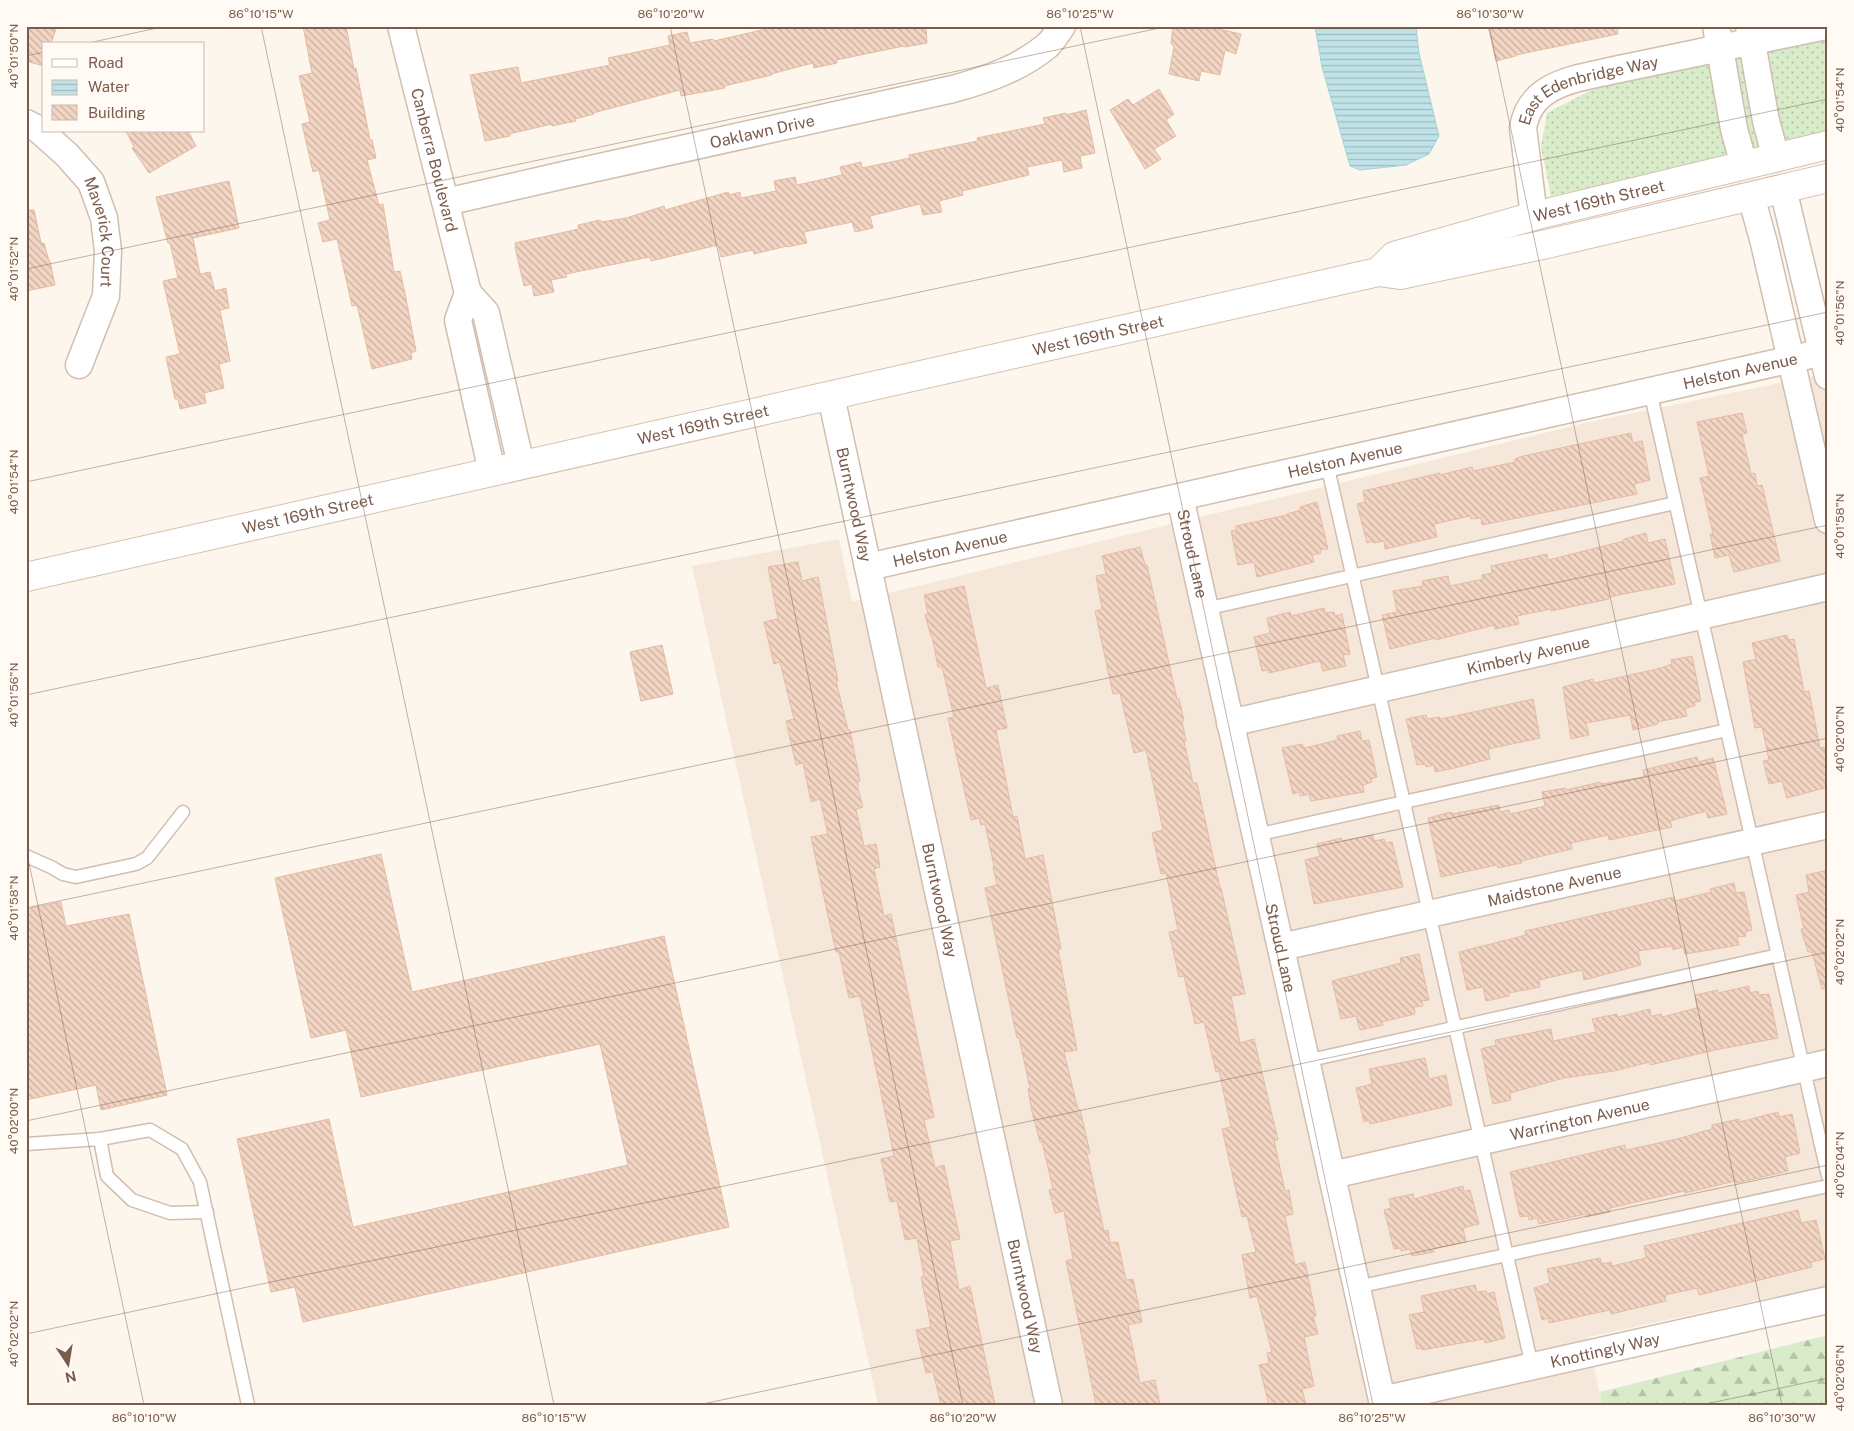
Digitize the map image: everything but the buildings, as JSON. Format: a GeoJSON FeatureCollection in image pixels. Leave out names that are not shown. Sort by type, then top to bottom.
{"type":"FeatureCollection","features":[{"type":"Feature","properties":{"kind":"street","name":"Canberra Boulevard"},"geometry":{"type":"LineString","coordinates":[[401,26],[468,293],[486,313],[521,466]]}},
{"type":"Feature","properties":{"kind":"street","name":"Oaklawn Drive"},"geometry":{"type":"LineString","coordinates":[[446,202],[943,92],[990,79],[1048,44],[1062,26]]}},
{"type":"Feature","properties":{"kind":"street","name":"East Edenbridge Way"},"geometry":{"type":"LineString","coordinates":[[1534,216],[1523,128],[1525,117],[1530,107],[1539,96],[1550,88],[1718,37],[1826,26]]}},
{"type":"Feature","properties":{"kind":"street"},"geometry":{"type":"LineString","coordinates":[[1750,34],[1766,121],[1776,158]]}},
{"type":"Feature","properties":{"kind":"street"},"geometry":{"type":"LineString","coordinates":[[1718,37],[1734,129],[1744,165]]}},
{"type":"Feature","properties":{"kind":"street","name":"Maverick Court"},"geometry":{"type":"LineString","coordinates":[[26,123],[38,129],[67,154],[91,182],[104,218],[108,251],[106,296],[80,365]]}},
{"type":"Feature","properties":{"kind":"street","name":"West 169th Street"},"geometry":{"type":"LineString","coordinates":[[1378,272],[1394,256],[1534,216],[1828,146]]}},
{"type":"Feature","properties":{"kind":"street","name":"West 169th Street"},"geometry":{"type":"LineString","coordinates":[[26,577],[1378,272],[1400,275],[1547,244],[1828,178]]}},
{"type":"Feature","properties":{"kind":"street"},"geometry":{"type":"LineString","coordinates":[[1784,189],[1826,359]]}},
{"type":"Feature","properties":{"kind":"street"},"geometry":{"type":"LineString","coordinates":[[1751,196],[1764,243],[1828,520]]}},
{"type":"Feature","properties":{"kind":"street"},"geometry":{"type":"LineString","coordinates":[[468,293],[458,320],[492,472]]}},
{"type":"Feature","properties":{"kind":"street","name":"Helston Avenue"},"geometry":{"type":"LineString","coordinates":[[868,567],[1791,359],[1826,359]]}},
{"type":"Feature","properties":{"kind":"street","name":"Burntwood Way"},"geometry":{"type":"LineString","coordinates":[[831,396],[1049,1405]]}},
{"type":"Feature","properties":{"kind":"street","name":"Stroud Lane"},"geometry":{"type":"LineString","coordinates":[[1180,497],[1382,1400]]}},
{"type":"Feature","properties":{"kind":"street","name":"Kimberly Avenue"},"geometry":{"type":"LineString","coordinates":[[1230,723],[1828,587]]}},
{"type":"Feature","properties":{"kind":"street","name":"Maidstone Avenue"},"geometry":{"type":"LineString","coordinates":[[1281,947],[1828,825]]}},
{"type":"Feature","properties":{"kind":"street","name":"Warrington Avenue"},"geometry":{"type":"LineString","coordinates":[[1332,1175],[1816,1065]]}},
{"type":"Feature","properties":{"kind":"street","name":"Knottingly Way"},"geometry":{"type":"LineString","coordinates":[[1382,1400],[1828,1300]]}},
{"type":"Feature","properties":{"kind":"lane"},"geometry":{"type":"LineString","coordinates":[[1776,158],[1784,189]]}},
{"type":"Feature","properties":{"kind":"lane"},"geometry":{"type":"LineString","coordinates":[[1744,165],[1751,196]]}},
{"type":"Feature","properties":{"kind":"lane"},"geometry":{"type":"LineString","coordinates":[[1650,391],[1778,955],[1816,1065],[1828,1176]]}},
{"type":"Feature","properties":{"kind":"lane"},"geometry":{"type":"LineString","coordinates":[[1327,464],[1532,1366]]}},
{"type":"Feature","properties":{"kind":"lane"},"geometry":{"type":"LineString","coordinates":[[1205,609],[1675,503]]}},
{"type":"Feature","properties":{"kind":"lane"},"geometry":{"type":"LineString","coordinates":[[1256,835],[1727,730]]}},
{"type":"Feature","properties":{"kind":"lane"},"geometry":{"type":"LineString","coordinates":[[26,856],[63,874],[76,878],[136,864],[147,858],[183,812]]}},
{"type":"Feature","properties":{"kind":"lane"},"geometry":{"type":"LineString","coordinates":[[1306,1060],[1778,955]]}},
{"type":"Feature","properties":{"kind":"lane"},"geometry":{"type":"LineString","coordinates":[[26,1144],[100,1139],[150,1130],[182,1149],[200,1182],[248,1405]]}},
{"type":"Feature","properties":{"kind":"lane"},"geometry":{"type":"LineString","coordinates":[[100,1139],[107,1176],[132,1200],[170,1213],[207,1212]]}},
{"type":"Feature","properties":{"kind":"lane"},"geometry":{"type":"LineString","coordinates":[[1357,1287],[1828,1186]]}},
{"type":"Feature","properties":{"kind":"shaded area"},"geometry":{"type":"Polygon","coordinates":[[[1828,373],[1828,1285],[1588,1337],[1602,1405],[878,1405],[692,566],[839,539],[852,602],[1585,423],[1828,373]]]}},
{"type":"Feature","properties":{"kind":"green space"},"geometry":{"type":"Polygon","coordinates":[[[1828,35],[1828,137],[1551,196],[1541,147],[1547,113],[1597,87],[1828,35]]]}},
{"type":"Feature","properties":{"kind":"green space"},"geometry":{"type":"Polygon","coordinates":[[[1828,1335],[1828,1405],[1602,1405],[1600,1392],[1828,1335]]]}},
{"type":"Feature","properties":{"kind":"water"},"geometry":{"type":"Polygon","coordinates":[[[1315,26],[1416,26],[1419,53],[1439,136],[1429,154],[1406,165],[1360,170],[1350,166],[1322,67],[1315,26]]]}}]}
